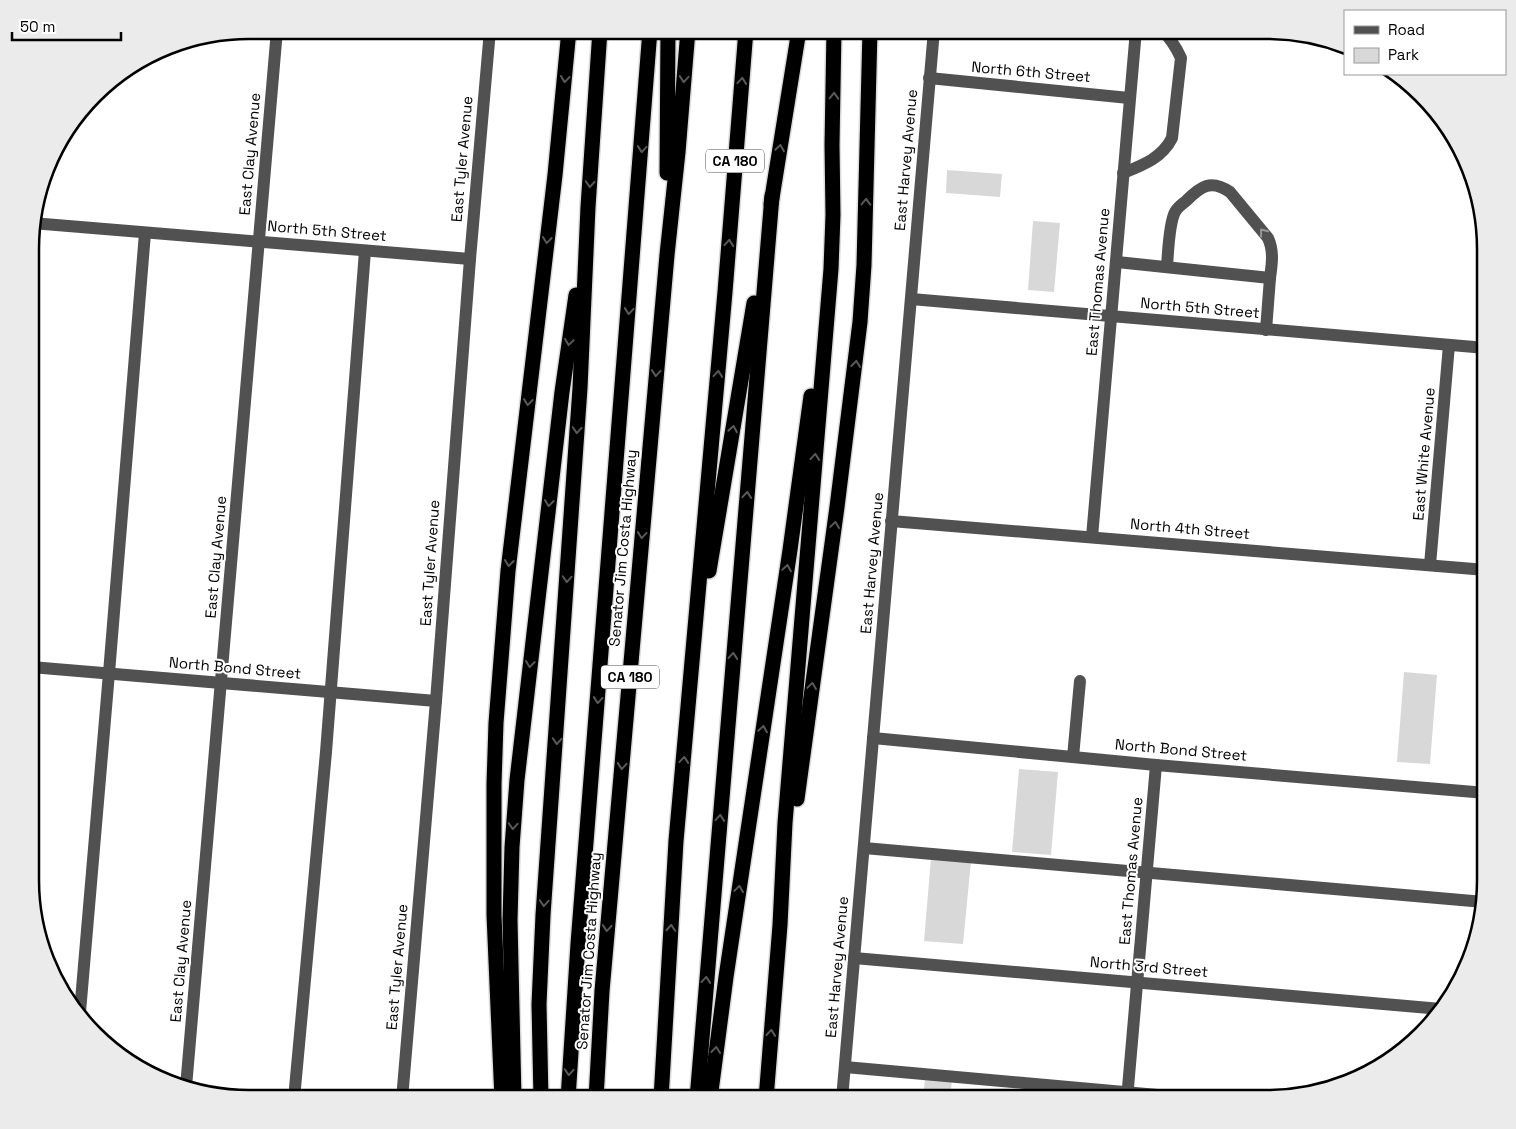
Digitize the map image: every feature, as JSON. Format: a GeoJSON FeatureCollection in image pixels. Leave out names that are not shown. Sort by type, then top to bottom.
{"type":"FeatureCollection","features":[{"type":"Feature","properties":{"kind":"highway"},"geometry":{"type":"LineString","coordinates":[[502,1090],[494,895],[496,723],[508,571],[555,175],[569,39]]}},
{"type":"Feature","properties":{"kind":"highway"},"geometry":{"type":"LineString","coordinates":[[541,1090],[539,1004],[580,388],[588,207],[599,39]]}},
{"type":"Feature","properties":{"kind":"highway"},"geometry":{"type":"LineString","coordinates":[[569,1090],[579,934],[649,39]]}},
{"type":"Feature","properties":{"kind":"highway"},"geometry":{"type":"LineString","coordinates":[[667,254],[668,39]]}},
{"type":"Feature","properties":{"kind":"highway","name":"Senator Jim Costa Highway"},"geometry":{"type":"LineString","coordinates":[[596,1090],[602,991],[687,39]]}},
{"type":"Feature","properties":{"kind":"highway","name":"CA 180"},"geometry":{"type":"LineString","coordinates":[[662,1090],[676,841],[725,292],[745,39]]}},
{"type":"Feature","properties":{"kind":"highway"},"geometry":{"type":"LineString","coordinates":[[690,684],[798,39]]}},
{"type":"Feature","properties":{"kind":"highway"},"geometry":{"type":"LineString","coordinates":[[767,1090],[780,925],[786,813],[831,269],[834,39]]}},
{"type":"Feature","properties":{"kind":"highway"},"geometry":{"type":"LineString","coordinates":[[780,925],[838,507],[860,322],[865,239],[870,39]]}},
{"type":"Feature","properties":{"kind":"highway"},"geometry":{"type":"LineString","coordinates":[[711,1090],[724,986],[807,427],[818,323],[832,145]]}},
{"type":"Feature","properties":{"kind":"highway"},"geometry":{"type":"LineString","coordinates":[[698,1090],[772,196]]}},
{"type":"Feature","properties":{"kind":"highway"},"geometry":{"type":"LineString","coordinates":[[514,1090],[510,920],[516,788],[562,392],[588,207]]}},
{"type":"Feature","properties":{"kind":"street","name":"East Clay Avenue"},"geometry":{"type":"LineString","coordinates":[[187,1081],[276,39]]}},
{"type":"Feature","properties":{"kind":"street","name":"East Tyler Avenue"},"geometry":{"type":"LineString","coordinates":[[403,1090],[489,39]]}},
{"type":"Feature","properties":{"kind":"street","name":"East Harvey Avenue"},"geometry":{"type":"LineString","coordinates":[[843,1090],[933,39]]}},
{"type":"Feature","properties":{"kind":"street","name":"East Thomas Avenue"},"geometry":{"type":"LineString","coordinates":[[1092,537],[1135,39]]}},
{"type":"Feature","properties":{"kind":"street"},"geometry":{"type":"LineString","coordinates":[[1123,173],[1149,162],[1169,145],[1172,138],[1180,58],[1171,39]]}},
{"type":"Feature","properties":{"kind":"street","name":"North 6th Street"},"geometry":{"type":"LineString","coordinates":[[930,78],[1129,98]]}},
{"type":"Feature","properties":{"kind":"street"},"geometry":{"type":"LineString","coordinates":[[1167,267],[1175,211],[1204,186],[1214,184],[1223,187],[1230,192],[1268,238],[1272,246],[1266,330]]}},
{"type":"Feature","properties":{"kind":"street","name":"North 5th Street"},"geometry":{"type":"LineString","coordinates":[[41,224],[470,259]]}},
{"type":"Feature","properties":{"kind":"street"},"geometry":{"type":"LineString","coordinates":[[81,1006],[145,233]]}},
{"type":"Feature","properties":{"kind":"street"},"geometry":{"type":"LineString","coordinates":[[295,1090],[330,692],[365,250]]}},
{"type":"Feature","properties":{"kind":"street"},"geometry":{"type":"LineString","coordinates":[[1117,262],[1270,278]]}},
{"type":"Feature","properties":{"kind":"street","name":"North 5th Street"},"geometry":{"type":"LineString","coordinates":[[911,299],[1477,347]]}},
{"type":"Feature","properties":{"kind":"street","name":"East White Avenue"},"geometry":{"type":"LineString","coordinates":[[1430,565],[1449,345]]}},
{"type":"Feature","properties":{"kind":"street","name":"North 4th Street"},"geometry":{"type":"LineString","coordinates":[[892,521],[1477,569]]}},
{"type":"Feature","properties":{"kind":"street","name":"North Bond Street"},"geometry":{"type":"LineString","coordinates":[[39,668],[436,701]]}},
{"type":"Feature","properties":{"kind":"street"},"geometry":{"type":"LineString","coordinates":[[1073,757],[1080,681]]}},
{"type":"Feature","properties":{"kind":"street","name":"North Bond Street"},"geometry":{"type":"LineString","coordinates":[[873,738],[1156,765],[1477,791]]}},
{"type":"Feature","properties":{"kind":"street","name":"East Thomas Avenue"},"geometry":{"type":"LineString","coordinates":[[1129,1090],[1156,765]]}},
{"type":"Feature","properties":{"kind":"street"},"geometry":{"type":"LineString","coordinates":[[864,848],[1476,901]]}},
{"type":"Feature","properties":{"kind":"street","name":"North 3rd Street"},"geometry":{"type":"LineString","coordinates":[[854,958],[1434,1008]]}},
{"type":"Feature","properties":{"kind":"street"},"geometry":{"type":"LineString","coordinates":[[845,1068],[1067,1090]]}},
{"type":"Feature","properties":{"kind":"green space"},"geometry":{"type":"Polygon","coordinates":[[[947,170],[1002,174],[1000,197],[946,193],[947,170]]]}},
{"type":"Feature","properties":{"kind":"green space"},"geometry":{"type":"Polygon","coordinates":[[[1033,221],[1060,223],[1054,292],[1028,290],[1033,221]]]}},
{"type":"Feature","properties":{"kind":"green space"},"geometry":{"type":"Polygon","coordinates":[[[1404,672],[1437,675],[1430,764],[1397,762],[1404,672]]]}},
{"type":"Feature","properties":{"kind":"green space"},"geometry":{"type":"Polygon","coordinates":[[[1019,769],[1058,772],[1051,855],[1012,852],[1019,769]]]}},
{"type":"Feature","properties":{"kind":"green space"},"geometry":{"type":"Polygon","coordinates":[[[931,858],[971,861],[963,944],[924,941],[931,858]]]}},
{"type":"Feature","properties":{"kind":"green space"},"geometry":{"type":"Polygon","coordinates":[[[925,1078],[952,1080],[951,1090],[924,1090],[925,1078]]]}}]}
